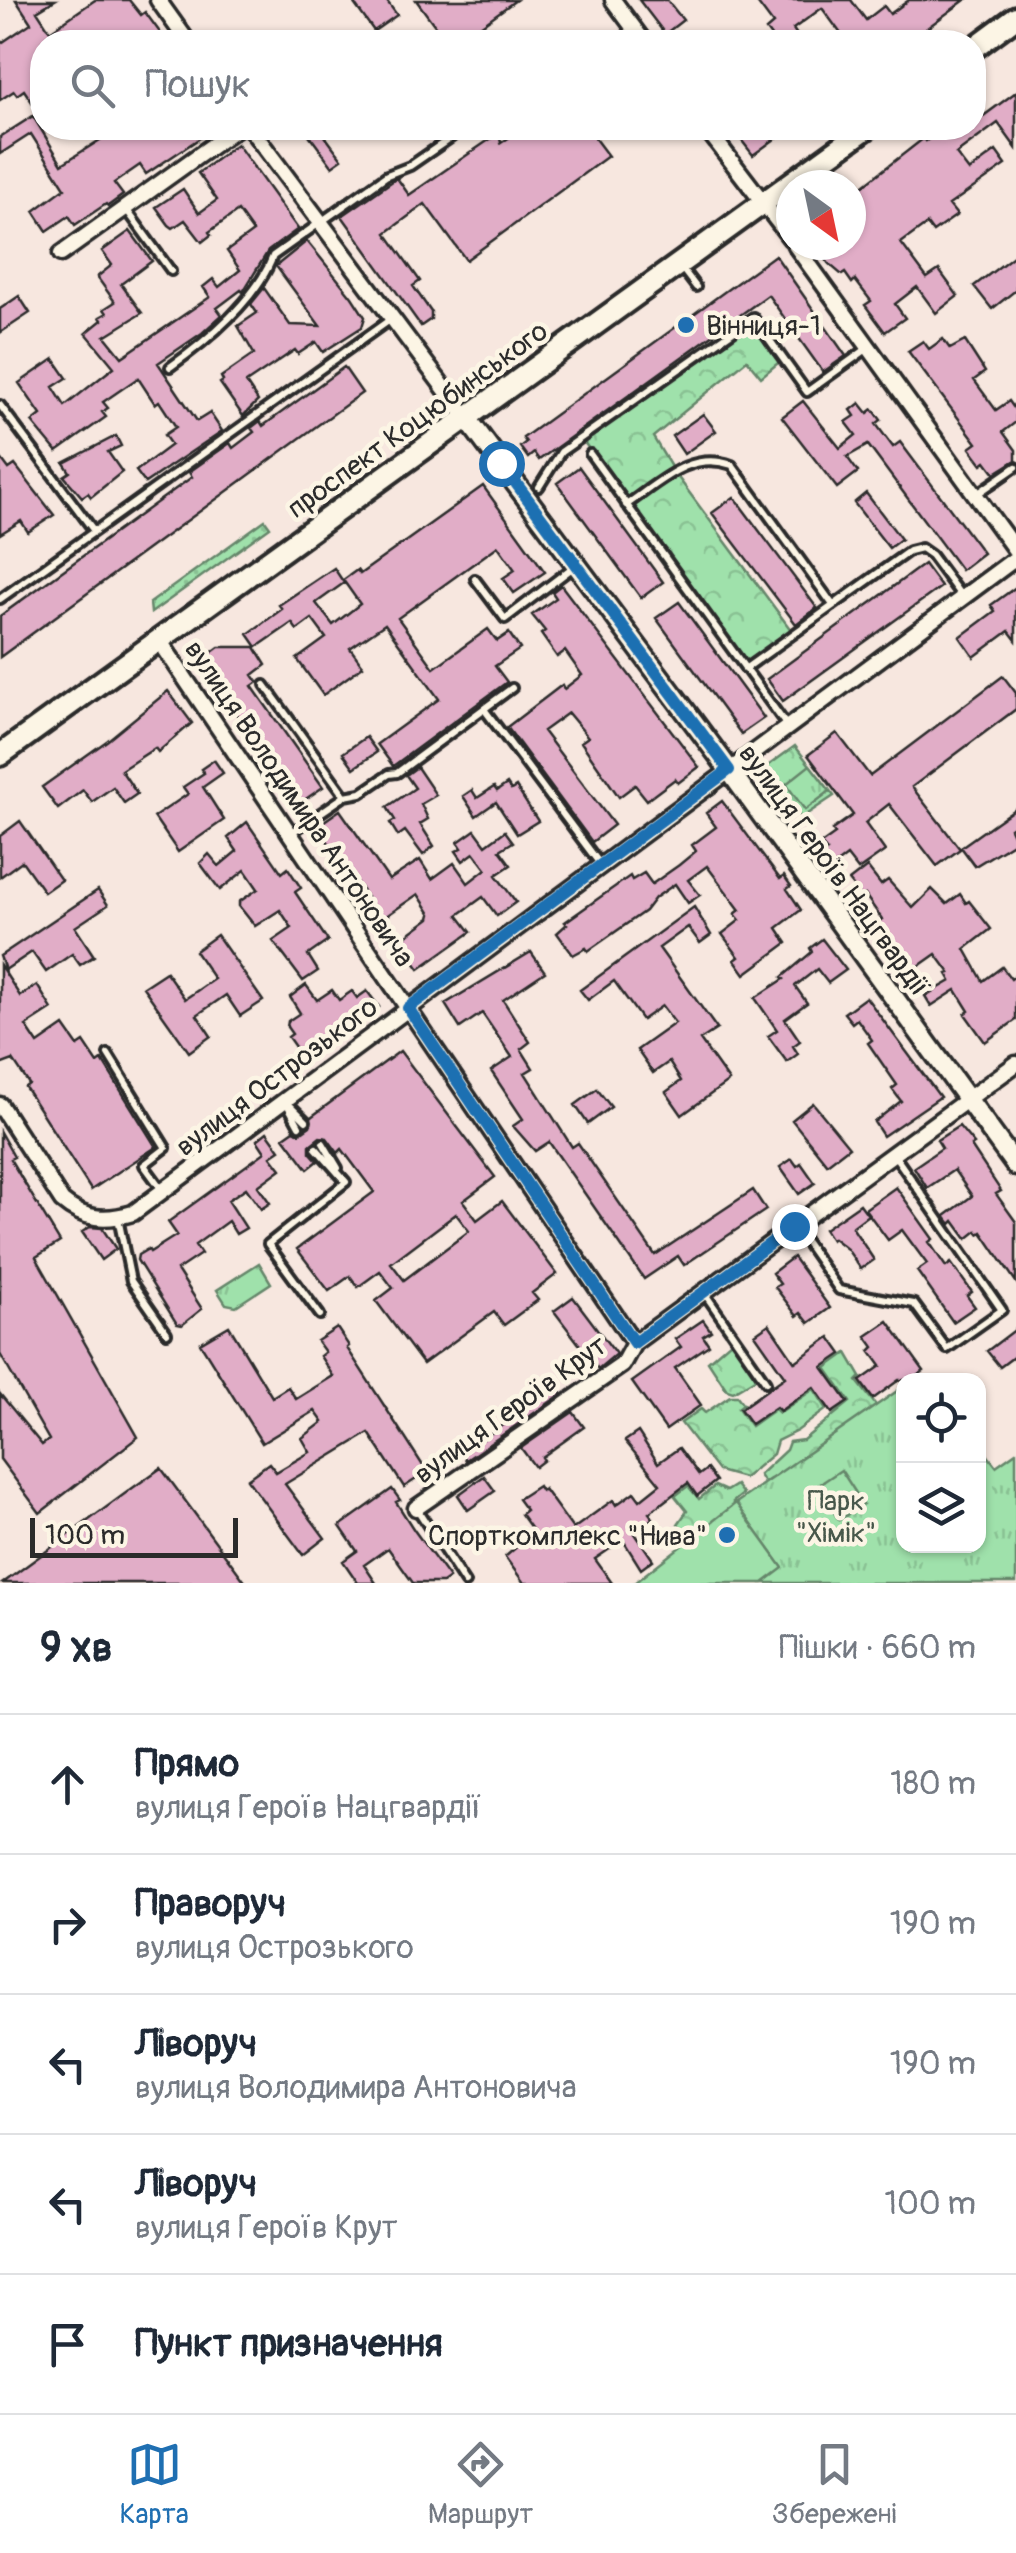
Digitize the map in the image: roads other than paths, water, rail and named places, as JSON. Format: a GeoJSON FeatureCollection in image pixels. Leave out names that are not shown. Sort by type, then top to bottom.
{"type":"FeatureCollection","features":[{"type":"Feature","properties":{"kind":"main road"},"geometry":{"type":"LineString","coordinates":[[986,39],[1016,17]]}},
{"type":"Feature","properties":{"kind":"main road","name":"проспект Коцюбинського"},"geometry":{"type":"LineString","coordinates":[[0,754],[851,140]]}},
{"type":"Feature","properties":{"kind":"street"},"geometry":{"type":"LineString","coordinates":[[158,0],[179,30]]}},
{"type":"Feature","properties":{"kind":"street"},"geometry":{"type":"LineString","coordinates":[[613,0],[635,30]]}},
{"type":"Feature","properties":{"kind":"street"},"geometry":{"type":"LineString","coordinates":[[61,254],[220,140]]}},
{"type":"Feature","properties":{"kind":"street","name":"вулиця Героїв Нацгвардії"},"geometry":{"type":"LineString","coordinates":[[259,140],[578,564],[1016,1166]]}},
{"type":"Feature","properties":{"kind":"street"},"geometry":{"type":"LineString","coordinates":[[715,140],[776,220]]}},
{"type":"Feature","properties":{"kind":"street"},"geometry":{"type":"LineString","coordinates":[[806,260],[1016,554]]}},
{"type":"Feature","properties":{"kind":"street","name":"вулиця Острозького"},"geometry":{"type":"LineString","coordinates":[[118,1218],[145,1206],[963,598],[1016,554]]}},
{"type":"Feature","properties":{"kind":"street","name":"вулиця Володимира Антоновича"},"geometry":{"type":"LineString","coordinates":[[159,640],[634,1343]]}},
{"type":"Feature","properties":{"kind":"street","name":"вулиця Героїв Крут"},"geometry":{"type":"LineString","coordinates":[[416,1508],[622,1365],[634,1343],[1016,1064]]}},
{"type":"Feature","properties":{"kind":"street"},"geometry":{"type":"LineString","coordinates":[[0,1105],[6,1126],[62,1202],[87,1217],[118,1218]]}},
{"type":"Feature","properties":{"kind":"lane"},"geometry":{"type":"LineString","coordinates":[[170,367],[215,336],[222,322],[266,276],[273,256],[387,175],[410,166],[448,140]]}},
{"type":"Feature","properties":{"kind":"lane"},"geometry":{"type":"LineString","coordinates":[[125,208],[171,271]]}},
{"type":"Feature","properties":{"kind":"lane"},"geometry":{"type":"LineString","coordinates":[[679,264],[696,287]]}},
{"type":"Feature","properties":{"kind":"lane"},"geometry":{"type":"LineString","coordinates":[[538,487],[560,452],[753,317],[808,392],[869,347]]}},
{"type":"Feature","properties":{"kind":"lane"},"geometry":{"type":"LineString","coordinates":[[0,599],[392,318]]}},
{"type":"Feature","properties":{"kind":"lane"},"geometry":{"type":"LineString","coordinates":[[0,404],[94,531]]}},
{"type":"Feature","properties":{"kind":"lane"},"geometry":{"type":"LineString","coordinates":[[590,454],[787,728]]}},
{"type":"Feature","properties":{"kind":"lane"},"geometry":{"type":"LineString","coordinates":[[626,504],[690,461],[714,458],[732,464],[834,605]]}},
{"type":"Feature","properties":{"kind":"lane"},"geometry":{"type":"LineString","coordinates":[[976,495],[1016,467]]}},
{"type":"Feature","properties":{"kind":"lane"},"geometry":{"type":"LineString","coordinates":[[746,669],[908,550],[921,548],[931,555],[963,598]]}},
{"type":"Feature","properties":{"kind":"lane"},"geometry":{"type":"LineString","coordinates":[[475,579],[504,618],[578,564]]}},
{"type":"Feature","properties":{"kind":"lane"},"geometry":{"type":"LineString","coordinates":[[266,686],[345,796]]}},
{"type":"Feature","properties":{"kind":"lane"},"geometry":{"type":"LineString","coordinates":[[290,834],[345,796],[362,794],[388,774],[397,773],[512,688]]}},
{"type":"Feature","properties":{"kind":"lane"},"geometry":{"type":"LineString","coordinates":[[484,708],[601,865]]}},
{"type":"Feature","properties":{"kind":"lane"},"geometry":{"type":"LineString","coordinates":[[108,1054],[166,1148],[144,1165],[163,1192]]}},
{"type":"Feature","properties":{"kind":"lane"},"geometry":{"type":"LineString","coordinates":[[286,1101],[302,1123]]}},
{"type":"Feature","properties":{"kind":"lane"},"geometry":{"type":"LineString","coordinates":[[320,1146],[346,1182],[268,1244],[320,1315]]}},
{"type":"Feature","properties":{"kind":"lane"},"geometry":{"type":"LineString","coordinates":[[794,1226],[839,1290],[914,1304],[946,1349],[1002,1310],[895,1155]]}},
{"type":"Feature","properties":{"kind":"lane"},"geometry":{"type":"LineString","coordinates":[[118,1218],[130,1281],[167,1332]]}},
{"type":"Feature","properties":{"kind":"lane"},"geometry":{"type":"LineString","coordinates":[[704,1293],[766,1382]]}},
{"type":"Feature","properties":{"kind":"lane"},"geometry":{"type":"LineString","coordinates":[[416,1508],[466,1583]]}},
{"type":"Feature","properties":{"kind":"place","name":"Вінниця-1"},"geometry":{"type":"Point","coordinates":[686,325]}},
{"type":"Feature","properties":{"kind":"place","name":"Спорткомплекс \"Нива\""},"geometry":{"type":"Point","coordinates":[727,1535]}},
{"type":"Feature","properties":{"kind":"park label","name":"Парк \"Хімік\""},"geometry":{"type":"Point","coordinates":[836,1516]}}]}
